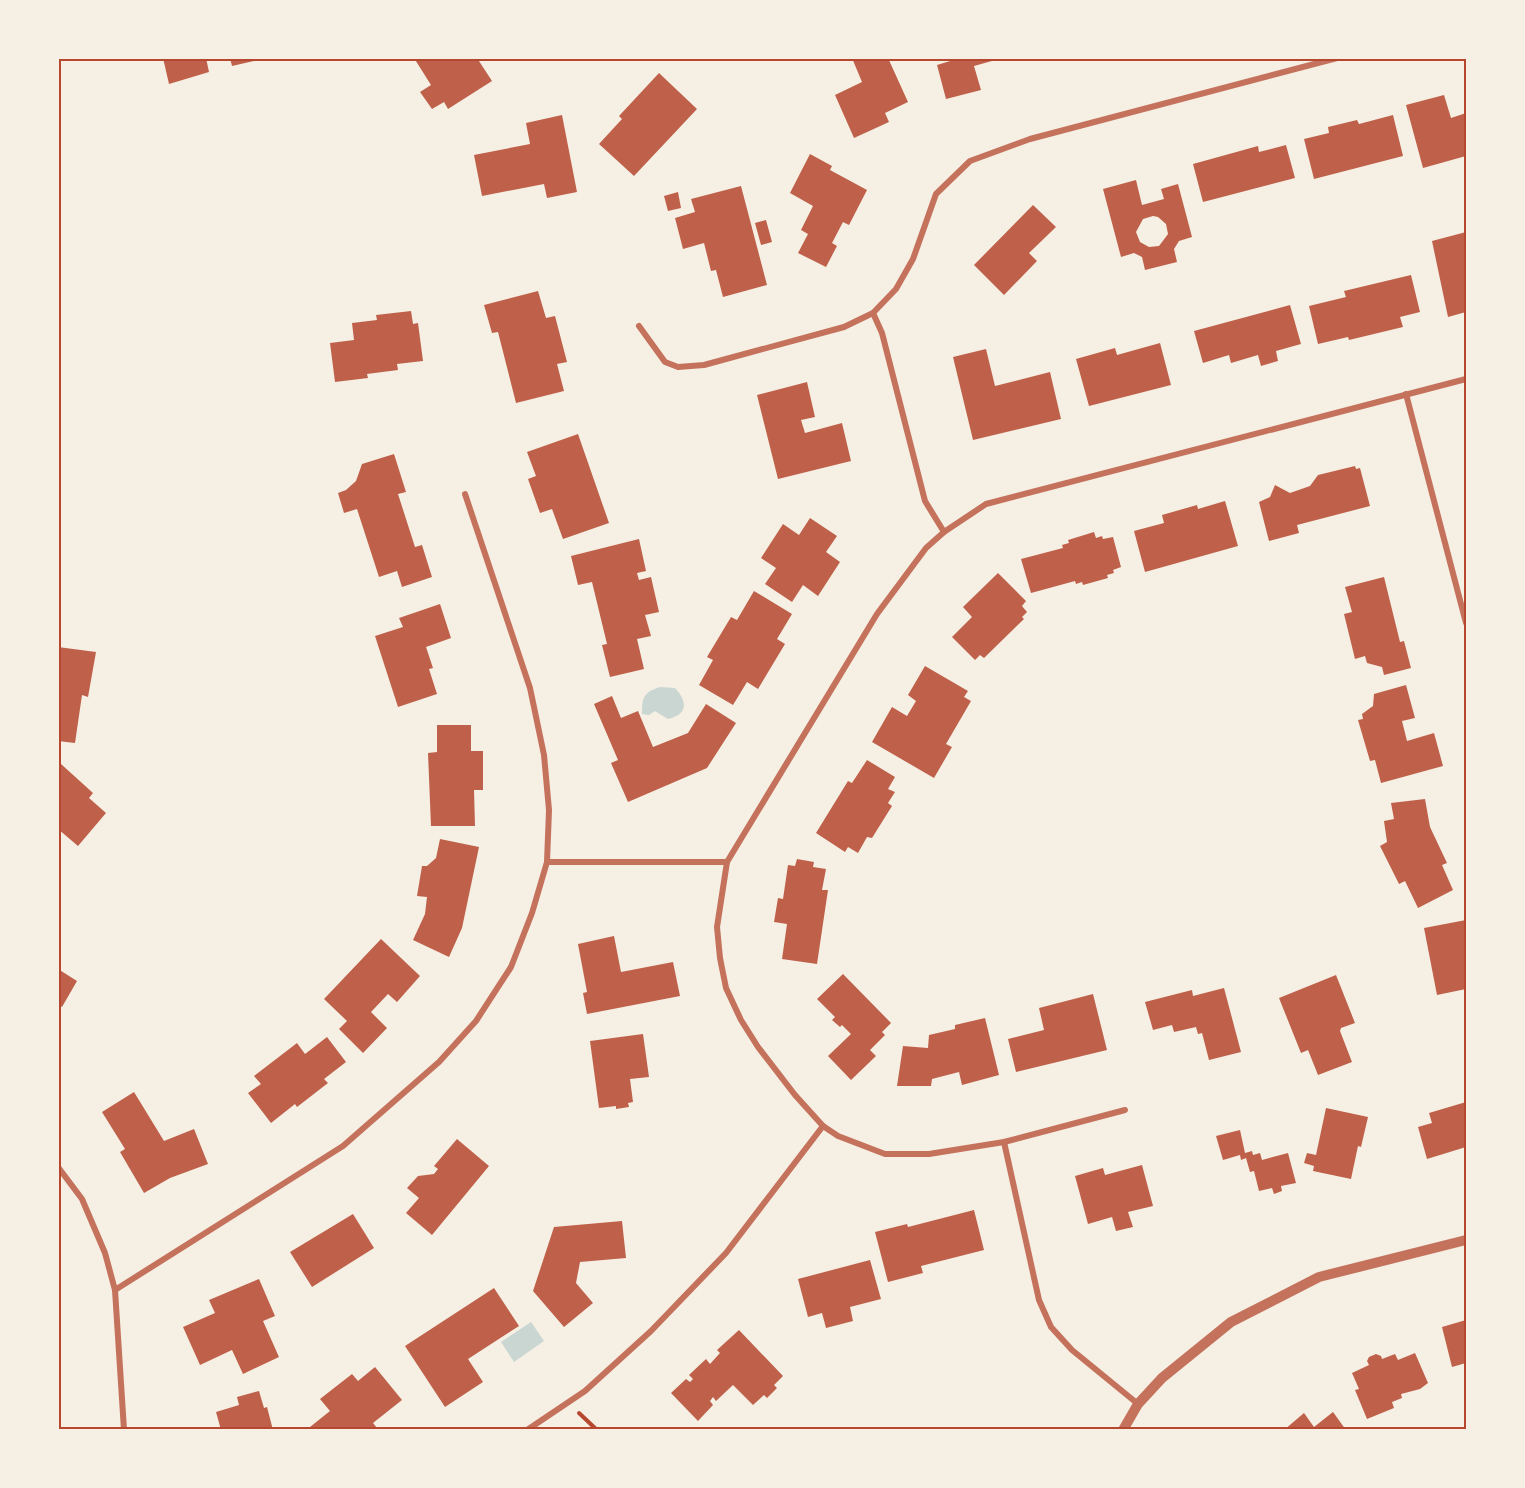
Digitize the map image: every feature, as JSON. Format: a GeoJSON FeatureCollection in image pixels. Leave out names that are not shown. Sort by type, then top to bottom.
{"type":"FeatureCollection","features":[{"type":"Feature","properties":{"kind":"street"},"geometry":{"type":"LineString","coordinates":[[639,326],[665,362],[678,367],[704,365],[844,327],[873,313],[896,289],[913,259],[936,194],[970,161],[1030,139],[1337,58]]}},
{"type":"Feature","properties":{"kind":"street"},"geometry":{"type":"LineString","coordinates":[[873,313],[882,333],[925,501],[944,532]]}},
{"type":"Feature","properties":{"kind":"street"},"geometry":{"type":"LineString","coordinates":[[1125,1110],[1004,1142],[929,1154],[885,1154],[838,1136],[823,1126],[795,1095],[758,1047],[741,1020],[726,988],[717,927],[727,862],[877,614],[926,548],[944,532],[986,504],[1467,379]]}},
{"type":"Feature","properties":{"kind":"street"},"geometry":{"type":"LineString","coordinates":[[1406,394],[1467,623]]}},
{"type":"Feature","properties":{"kind":"street"},"geometry":{"type":"LineString","coordinates":[[115,1290],[343,1146],[439,1062],[476,1021],[511,967],[532,913],[547,862],[548,799],[544,755],[530,688],[465,494]]}},
{"type":"Feature","properties":{"kind":"street"},"geometry":{"type":"LineString","coordinates":[[547,862],[727,862]]}},
{"type":"Feature","properties":{"kind":"street"},"geometry":{"type":"LineString","coordinates":[[527,1430],[585,1391],[651,1331],[726,1252],[823,1126]]}},
{"type":"Feature","properties":{"kind":"street"},"geometry":{"type":"LineString","coordinates":[[1004,1142],[1039,1300],[1051,1327],[1072,1350],[1138,1404]]}},
{"type":"Feature","properties":{"kind":"street"},"geometry":{"type":"LineString","coordinates":[[58,1167],[82,1198],[105,1253],[115,1290],[124,1430]]}},
{"type":"Feature","properties":{"kind":"street"},"geometry":{"type":"LineString","coordinates":[[1123,1430],[1138,1404],[1162,1378],[1231,1322],[1319,1277],[1467,1240]]}},
{"type":"Feature","properties":{"kind":"path"},"geometry":{"type":"LineString","coordinates":[[568,1403],[597,1430]]}},
{"type":"Feature","properties":{"kind":"shaded area"},"geometry":{"type":"Polygon","coordinates":[[[660,687],[675,688],[679,693],[684,702],[680,714],[668,719],[655,711],[649,715],[642,714],[647,693],[660,687]]]}},
{"type":"Feature","properties":{"kind":"shaded area"},"geometry":{"type":"Polygon","coordinates":[[[531,1322],[544,1341],[514,1362],[501,1342],[531,1322]]]}},
{"type":"Feature","properties":{"kind":"building"},"geometry":{"type":"Polygon","coordinates":[[[163,58],[206,58],[209,72],[169,84],[163,58]]]}},
{"type":"Feature","properties":{"kind":"building"},"geometry":{"type":"Polygon","coordinates":[[[230,58],[262,58],[262,59],[232,66],[230,58]]]}},
{"type":"Feature","properties":{"kind":"building"},"geometry":{"type":"Polygon","coordinates":[[[414,58],[477,58],[492,81],[448,109],[444,102],[432,109],[420,92],[431,85],[414,58]]]}},
{"type":"Feature","properties":{"kind":"building"},"geometry":{"type":"Polygon","coordinates":[[[852,58],[888,58],[908,102],[885,113],[889,122],[854,138],[835,95],[862,82],[852,58]]]}},
{"type":"Feature","properties":{"kind":"building"},"geometry":{"type":"Polygon","coordinates":[[[960,58],[999,59],[974,66],[981,90],[946,99],[937,65],[960,58]]]}},
{"type":"Feature","properties":{"kind":"building"},"geometry":{"type":"Polygon","coordinates":[[[659,73],[697,109],[634,176],[599,144],[622,119],[619,116],[659,73]]]}},
{"type":"Feature","properties":{"kind":"building"},"geometry":{"type":"Polygon","coordinates":[[[1444,95],[1451,118],[1466,113],[1466,156],[1423,168],[1406,105],[1444,95]]]}},
{"type":"Feature","properties":{"kind":"building"},"geometry":{"type":"Polygon","coordinates":[[[562,115],[577,192],[547,198],[544,184],[482,196],[474,155],[530,144],[526,123],[562,115]]]}},
{"type":"Feature","properties":{"kind":"building"},"geometry":{"type":"Polygon","coordinates":[[[1393,115],[1403,156],[1314,179],[1304,139],[1329,133],[1328,127],[1357,120],[1359,124],[1393,115]]]}},
{"type":"Feature","properties":{"kind":"building"},"geometry":{"type":"Polygon","coordinates":[[[1286,145],[1295,178],[1203,202],[1193,164],[1258,146],[1259,152],[1286,145]]]}},
{"type":"Feature","properties":{"kind":"building"},"geometry":{"type":"Polygon","coordinates":[[[810,154],[832,166],[830,170],[867,190],[849,225],[843,222],[832,243],[837,246],[826,267],[798,253],[808,234],[801,230],[813,206],[790,193],[810,154]]]}},
{"type":"Feature","properties":{"kind":"building"},"geometry":{"type":"Polygon","coordinates":[[[1136,180],[1142,205],[1164,199],[1161,189],[1178,184],[1192,237],[1179,241],[1174,249],[1177,262],[1145,270],[1142,257],[1134,253],[1121,257],[1103,189],[1136,180]],[[1158,217],[1143,219],[1136,232],[1140,242],[1149,247],[1159,246],[1168,234],[1166,224],[1158,217]]]}},
{"type":"Feature","properties":{"kind":"building"},"geometry":{"type":"Polygon","coordinates":[[[741,186],[767,285],[723,297],[716,270],[711,271],[704,243],[683,249],[675,218],[695,212],[691,199],[741,186]]]}},
{"type":"Feature","properties":{"kind":"building"},"geometry":{"type":"Polygon","coordinates":[[[678,192],[681,208],[668,211],[664,196],[678,192]]]}},
{"type":"Feature","properties":{"kind":"building"},"geometry":{"type":"Polygon","coordinates":[[[1033,205],[1056,227],[1029,253],[1037,261],[1004,295],[974,265],[1033,205]]]}},
{"type":"Feature","properties":{"kind":"building"},"geometry":{"type":"Polygon","coordinates":[[[766,220],[772,242],[761,245],[755,223],[766,220]]]}},
{"type":"Feature","properties":{"kind":"building"},"geometry":{"type":"Polygon","coordinates":[[[1466,232],[1466,312],[1448,317],[1432,241],[1466,232]]]}},
{"type":"Feature","properties":{"kind":"building"},"geometry":{"type":"Polygon","coordinates":[[[1411,275],[1420,312],[1400,317],[1403,327],[1349,340],[1348,337],[1318,344],[1309,306],[1346,297],[1344,291],[1411,275]]]}},
{"type":"Feature","properties":{"kind":"building"},"geometry":{"type":"Polygon","coordinates":[[[538,291],[546,318],[555,316],[567,362],[557,364],[564,391],[516,403],[498,332],[492,333],[484,305],[538,291]]]}},
{"type":"Feature","properties":{"kind":"building"},"geometry":{"type":"Polygon","coordinates":[[[1290,305],[1301,344],[1276,351],[1278,361],[1261,366],[1258,355],[1231,363],[1229,355],[1203,363],[1194,331],[1290,305]]]}},
{"type":"Feature","properties":{"kind":"building"},"geometry":{"type":"Polygon","coordinates":[[[411,311],[413,324],[418,323],[423,361],[397,364],[398,370],[367,374],[368,378],[335,382],[330,343],[354,340],[352,323],[377,320],[376,315],[411,311]]]}},
{"type":"Feature","properties":{"kind":"building"},"geometry":{"type":"Polygon","coordinates":[[[1160,343],[1171,385],[1089,406],[1076,359],[1115,348],[1117,355],[1160,343]]]}},
{"type":"Feature","properties":{"kind":"building"},"geometry":{"type":"Polygon","coordinates":[[[986,349],[995,386],[1050,372],[1061,419],[973,440],[953,357],[986,349]]]}},
{"type":"Feature","properties":{"kind":"building"},"geometry":{"type":"Polygon","coordinates":[[[807,382],[815,417],[801,420],[805,433],[842,423],[851,461],[778,479],[757,395],[807,382]]]}},
{"type":"Feature","properties":{"kind":"building"},"geometry":{"type":"Polygon","coordinates":[[[578,434],[609,523],[563,539],[552,509],[540,513],[528,479],[536,476],[527,452],[578,434]]]}},
{"type":"Feature","properties":{"kind":"building"},"geometry":{"type":"Polygon","coordinates":[[[394,454],[406,492],[398,494],[415,547],[422,545],[432,577],[402,587],[397,571],[379,577],[357,509],[344,513],[338,493],[346,490],[356,481],[362,464],[394,454]]]}},
{"type":"Feature","properties":{"kind":"building"},"geometry":{"type":"Polygon","coordinates":[[[1355,466],[1356,469],[1360,468],[1370,506],[1297,525],[1299,533],[1269,541],[1259,502],[1270,497],[1275,485],[1290,493],[1310,486],[1318,475],[1355,466]]]}},
{"type":"Feature","properties":{"kind":"building"},"geometry":{"type":"Polygon","coordinates":[[[1225,501],[1238,546],[1145,572],[1134,531],[1164,523],[1162,515],[1197,505],[1198,509],[1225,501]]]}},
{"type":"Feature","properties":{"kind":"building"},"geometry":{"type":"Polygon","coordinates":[[[810,518],[837,536],[826,552],[840,562],[818,596],[803,585],[792,602],[765,584],[776,568],[761,558],[783,524],[799,535],[810,518]]]}},
{"type":"Feature","properties":{"kind":"building"},"geometry":{"type":"Polygon","coordinates":[[[1094,532],[1096,538],[1113,537],[1121,567],[1107,575],[1108,578],[1083,585],[1082,582],[1076,584],[1075,581],[1031,593],[1021,559],[1063,548],[1062,545],[1069,543],[1068,540],[1094,532]]]}},
{"type":"Feature","properties":{"kind":"building"},"geometry":{"type":"Polygon","coordinates":[[[639,539],[646,571],[637,573],[639,580],[651,577],[659,612],[645,615],[651,636],[637,639],[644,669],[610,677],[602,645],[607,644],[592,582],[578,585],[571,556],[639,539]]]}},
{"type":"Feature","properties":{"kind":"building"},"geometry":{"type":"Polygon","coordinates":[[[998,573],[1026,601],[1022,606],[1027,612],[1022,617],[1024,619],[984,658],[980,655],[975,660],[952,637],[972,617],[963,607],[998,573]]]}},
{"type":"Feature","properties":{"kind":"building"},"geometry":{"type":"Polygon","coordinates":[[[1384,577],[1400,642],[1404,641],[1411,668],[1384,675],[1382,667],[1367,663],[1365,656],[1355,659],[1344,614],[1352,612],[1345,587],[1384,577]]]}},
{"type":"Feature","properties":{"kind":"building"},"geometry":{"type":"Polygon","coordinates":[[[754,591],[792,614],[777,639],[785,644],[758,689],[747,682],[733,705],[699,685],[713,660],[707,657],[731,617],[737,620],[754,591]]]}},
{"type":"Feature","properties":{"kind":"building"},"geometry":{"type":"Polygon","coordinates":[[[440,604],[451,638],[426,647],[433,668],[429,669],[437,694],[398,707],[375,636],[403,627],[399,618],[440,604]]]}},
{"type":"Feature","properties":{"kind":"building"},"geometry":{"type":"Polygon","coordinates":[[[58,647],[96,652],[88,697],[82,695],[75,743],[58,741],[58,647]]]}},
{"type":"Feature","properties":{"kind":"building"},"geometry":{"type":"Polygon","coordinates":[[[925,666],[968,691],[964,697],[971,701],[946,744],[952,747],[934,778],[872,742],[892,707],[907,716],[916,701],[908,695],[925,666]]]}},
{"type":"Feature","properties":{"kind":"building"},"geometry":{"type":"Polygon","coordinates":[[[1406,685],[1415,718],[1402,721],[1407,741],[1434,733],[1443,766],[1381,783],[1375,760],[1370,761],[1358,720],[1363,719],[1362,714],[1373,706],[1374,694],[1406,685]]]}},
{"type":"Feature","properties":{"kind":"building"},"geometry":{"type":"Polygon","coordinates":[[[612,696],[621,718],[638,711],[653,747],[688,733],[706,704],[736,723],[707,768],[628,802],[611,763],[618,760],[594,704],[612,696]]]}},
{"type":"Feature","properties":{"kind":"building"},"geometry":{"type":"Polygon","coordinates":[[[437,725],[471,725],[471,751],[483,751],[483,790],[474,790],[475,826],[431,826],[428,753],[437,752],[437,725]]]}},
{"type":"Feature","properties":{"kind":"building"},"geometry":{"type":"Polygon","coordinates":[[[867,760],[895,777],[888,789],[895,792],[888,803],[892,806],[872,838],[867,837],[858,853],[848,847],[845,852],[816,833],[848,781],[852,783],[867,760]]]}},
{"type":"Feature","properties":{"kind":"building"},"geometry":{"type":"Polygon","coordinates":[[[61,764],[93,793],[89,798],[106,813],[78,846],[58,829],[58,767],[61,764]]]}},
{"type":"Feature","properties":{"kind":"building"},"geometry":{"type":"Polygon","coordinates":[[[1425,799],[1430,827],[1447,863],[1442,865],[1453,890],[1418,908],[1405,881],[1399,884],[1380,846],[1387,842],[1384,821],[1394,819],[1391,803],[1425,799]]]}},
{"type":"Feature","properties":{"kind":"building"},"geometry":{"type":"Polygon","coordinates":[[[440,839],[479,847],[462,928],[449,957],[413,940],[425,914],[427,897],[417,896],[422,866],[427,866],[436,858],[440,839]]]}},
{"type":"Feature","properties":{"kind":"building"},"geometry":{"type":"Polygon","coordinates":[[[797,859],[814,862],[813,867],[826,869],[822,890],[828,890],[817,964],[782,959],[787,924],[774,922],[778,898],[783,899],[788,865],[795,866],[797,859]]]}},
{"type":"Feature","properties":{"kind":"building"},"geometry":{"type":"Polygon","coordinates":[[[1466,920],[1466,989],[1437,995],[1424,928],[1466,920]]]}},
{"type":"Feature","properties":{"kind":"building"},"geometry":{"type":"Polygon","coordinates":[[[614,936],[621,972],[673,962],[680,996],[587,1014],[583,993],[587,992],[578,944],[614,936]]]}},
{"type":"Feature","properties":{"kind":"building"},"geometry":{"type":"Polygon","coordinates":[[[381,939],[420,976],[397,1002],[388,994],[371,1012],[387,1028],[363,1053],[339,1029],[347,1021],[324,999],[381,939]]]}},
{"type":"Feature","properties":{"kind":"building"},"geometry":{"type":"Polygon","coordinates":[[[58,969],[77,981],[62,1007],[58,1004],[58,969]]]}},
{"type":"Feature","properties":{"kind":"building"},"geometry":{"type":"Polygon","coordinates":[[[843,974],[891,1023],[882,1032],[885,1035],[870,1050],[876,1056],[851,1080],[828,1056],[851,1034],[842,1025],[840,1027],[832,1020],[835,1017],[817,999],[843,974]]]}},
{"type":"Feature","properties":{"kind":"building"},"geometry":{"type":"Polygon","coordinates":[[[1336,975],[1355,1023],[1341,1028],[1340,1031],[1352,1062],[1318,1075],[1308,1050],[1301,1053],[1279,998],[1336,975]]]}},
{"type":"Feature","properties":{"kind":"building"},"geometry":{"type":"Polygon","coordinates":[[[1224,988],[1241,1052],[1209,1060],[1202,1033],[1198,1034],[1196,1027],[1174,1032],[1172,1025],[1153,1030],[1145,1002],[1192,990],[1193,996],[1224,988]]]}},
{"type":"Feature","properties":{"kind":"building"},"geometry":{"type":"Polygon","coordinates":[[[1093,994],[1107,1050],[1016,1072],[1008,1039],[1044,1030],[1039,1008],[1093,994]]]}},
{"type":"Feature","properties":{"kind":"building"},"geometry":{"type":"Polygon","coordinates":[[[985,1018],[999,1075],[962,1085],[959,1072],[932,1079],[931,1086],[897,1086],[903,1046],[928,1048],[929,1035],[955,1029],[955,1025],[985,1018]]]}},
{"type":"Feature","properties":{"kind":"building"},"geometry":{"type":"Polygon","coordinates":[[[643,1034],[649,1077],[630,1079],[633,1102],[628,1103],[629,1107],[599,1108],[590,1041],[643,1034]]]}},
{"type":"Feature","properties":{"kind":"building"},"geometry":{"type":"Polygon","coordinates":[[[327,1037],[346,1062],[324,1079],[328,1083],[297,1107],[295,1104],[271,1123],[248,1093],[261,1084],[254,1076],[297,1043],[305,1054],[327,1037]]]}},
{"type":"Feature","properties":{"kind":"building"},"geometry":{"type":"Polygon","coordinates":[[[134,1092],[164,1141],[194,1129],[208,1164],[170,1178],[144,1193],[120,1152],[125,1149],[102,1112],[134,1092]]]}},
{"type":"Feature","properties":{"kind":"building"},"geometry":{"type":"Polygon","coordinates":[[[1466,1102],[1466,1147],[1427,1159],[1418,1127],[1432,1123],[1429,1113],[1466,1102]]]}},
{"type":"Feature","properties":{"kind":"building"},"geometry":{"type":"Polygon","coordinates":[[[1326,1108],[1368,1117],[1361,1147],[1358,1146],[1351,1179],[1313,1171],[1314,1166],[1304,1163],[1307,1153],[1316,1155],[1326,1108]]]}},
{"type":"Feature","properties":{"kind":"building"},"geometry":{"type":"Polygon","coordinates":[[[1240,1130],[1245,1153],[1252,1151],[1253,1155],[1260,1153],[1262,1160],[1288,1153],[1296,1183],[1281,1186],[1282,1191],[1274,1194],[1272,1188],[1259,1191],[1254,1171],[1250,1172],[1246,1158],[1241,1160],[1240,1155],[1223,1160],[1216,1136],[1240,1130]]]}},
{"type":"Feature","properties":{"kind":"building"},"geometry":{"type":"Polygon","coordinates":[[[457,1139],[489,1166],[432,1235],[406,1213],[419,1198],[407,1188],[418,1176],[434,1174],[438,1169],[434,1166],[457,1139]]]}},
{"type":"Feature","properties":{"kind":"building"},"geometry":{"type":"Polygon","coordinates":[[[1142,1165],[1153,1206],[1128,1212],[1133,1227],[1116,1231],[1112,1217],[1088,1224],[1075,1176],[1103,1168],[1105,1175],[1142,1165]]]}},
{"type":"Feature","properties":{"kind":"building"},"geometry":{"type":"Polygon","coordinates":[[[974,1210],[984,1250],[921,1266],[923,1273],[888,1282],[875,1232],[907,1224],[908,1227],[974,1210]]]}},
{"type":"Feature","properties":{"kind":"building"},"geometry":{"type":"Polygon","coordinates":[[[353,1214],[374,1248],[312,1287],[290,1252],[353,1214]]]}},
{"type":"Feature","properties":{"kind":"building"},"geometry":{"type":"Polygon","coordinates":[[[622,1221],[626,1258],[580,1262],[576,1283],[593,1303],[564,1327],[533,1291],[554,1227],[622,1221]]]}},
{"type":"Feature","properties":{"kind":"building"},"geometry":{"type":"Polygon","coordinates":[[[870,1260],[881,1299],[850,1307],[853,1321],[826,1328],[822,1313],[808,1317],[798,1279],[870,1260]]]}},
{"type":"Feature","properties":{"kind":"building"},"geometry":{"type":"Polygon","coordinates":[[[259,1279],[275,1316],[263,1321],[279,1357],[243,1374],[232,1350],[200,1365],[183,1327],[215,1313],[209,1300],[259,1279]]]}},
{"type":"Feature","properties":{"kind":"building"},"geometry":{"type":"Polygon","coordinates":[[[494,1288],[519,1326],[468,1359],[483,1382],[445,1407],[405,1346],[494,1288]]]}},
{"type":"Feature","properties":{"kind":"building"},"geometry":{"type":"Polygon","coordinates":[[[1466,1320],[1466,1363],[1452,1367],[1442,1327],[1466,1320]]]}},
{"type":"Feature","properties":{"kind":"building"},"geometry":{"type":"Polygon","coordinates":[[[739,1330],[783,1376],[774,1385],[777,1388],[767,1398],[764,1395],[753,1405],[733,1385],[716,1401],[713,1397],[710,1401],[713,1405],[698,1421],[671,1393],[686,1379],[690,1382],[693,1379],[689,1375],[706,1359],[710,1364],[720,1353],[717,1350],[739,1330]]]}},
{"type":"Feature","properties":{"kind":"building"},"geometry":{"type":"Polygon","coordinates":[[[1415,1353],[1428,1383],[1420,1389],[1401,1394],[1402,1398],[1392,1402],[1394,1408],[1367,1419],[1355,1390],[1359,1389],[1352,1373],[1369,1365],[1367,1361],[1369,1357],[1376,1354],[1382,1359],[1395,1354],[1398,1360],[1415,1353]]]}},
{"type":"Feature","properties":{"kind":"building"},"geometry":{"type":"Polygon","coordinates":[[[375,1367],[402,1400],[373,1423],[377,1428],[375,1430],[313,1430],[310,1427],[330,1411],[320,1399],[352,1374],[358,1381],[375,1367]]]}},
{"type":"Feature","properties":{"kind":"building"},"geometry":{"type":"Polygon","coordinates":[[[259,1391],[264,1408],[267,1407],[273,1430],[221,1430],[216,1412],[239,1405],[237,1397],[259,1391]]]}},
{"type":"Feature","properties":{"kind":"building"},"geometry":{"type":"Polygon","coordinates":[[[1333,1412],[1346,1430],[1284,1430],[1304,1413],[1314,1427],[1333,1412]]]}}]}
